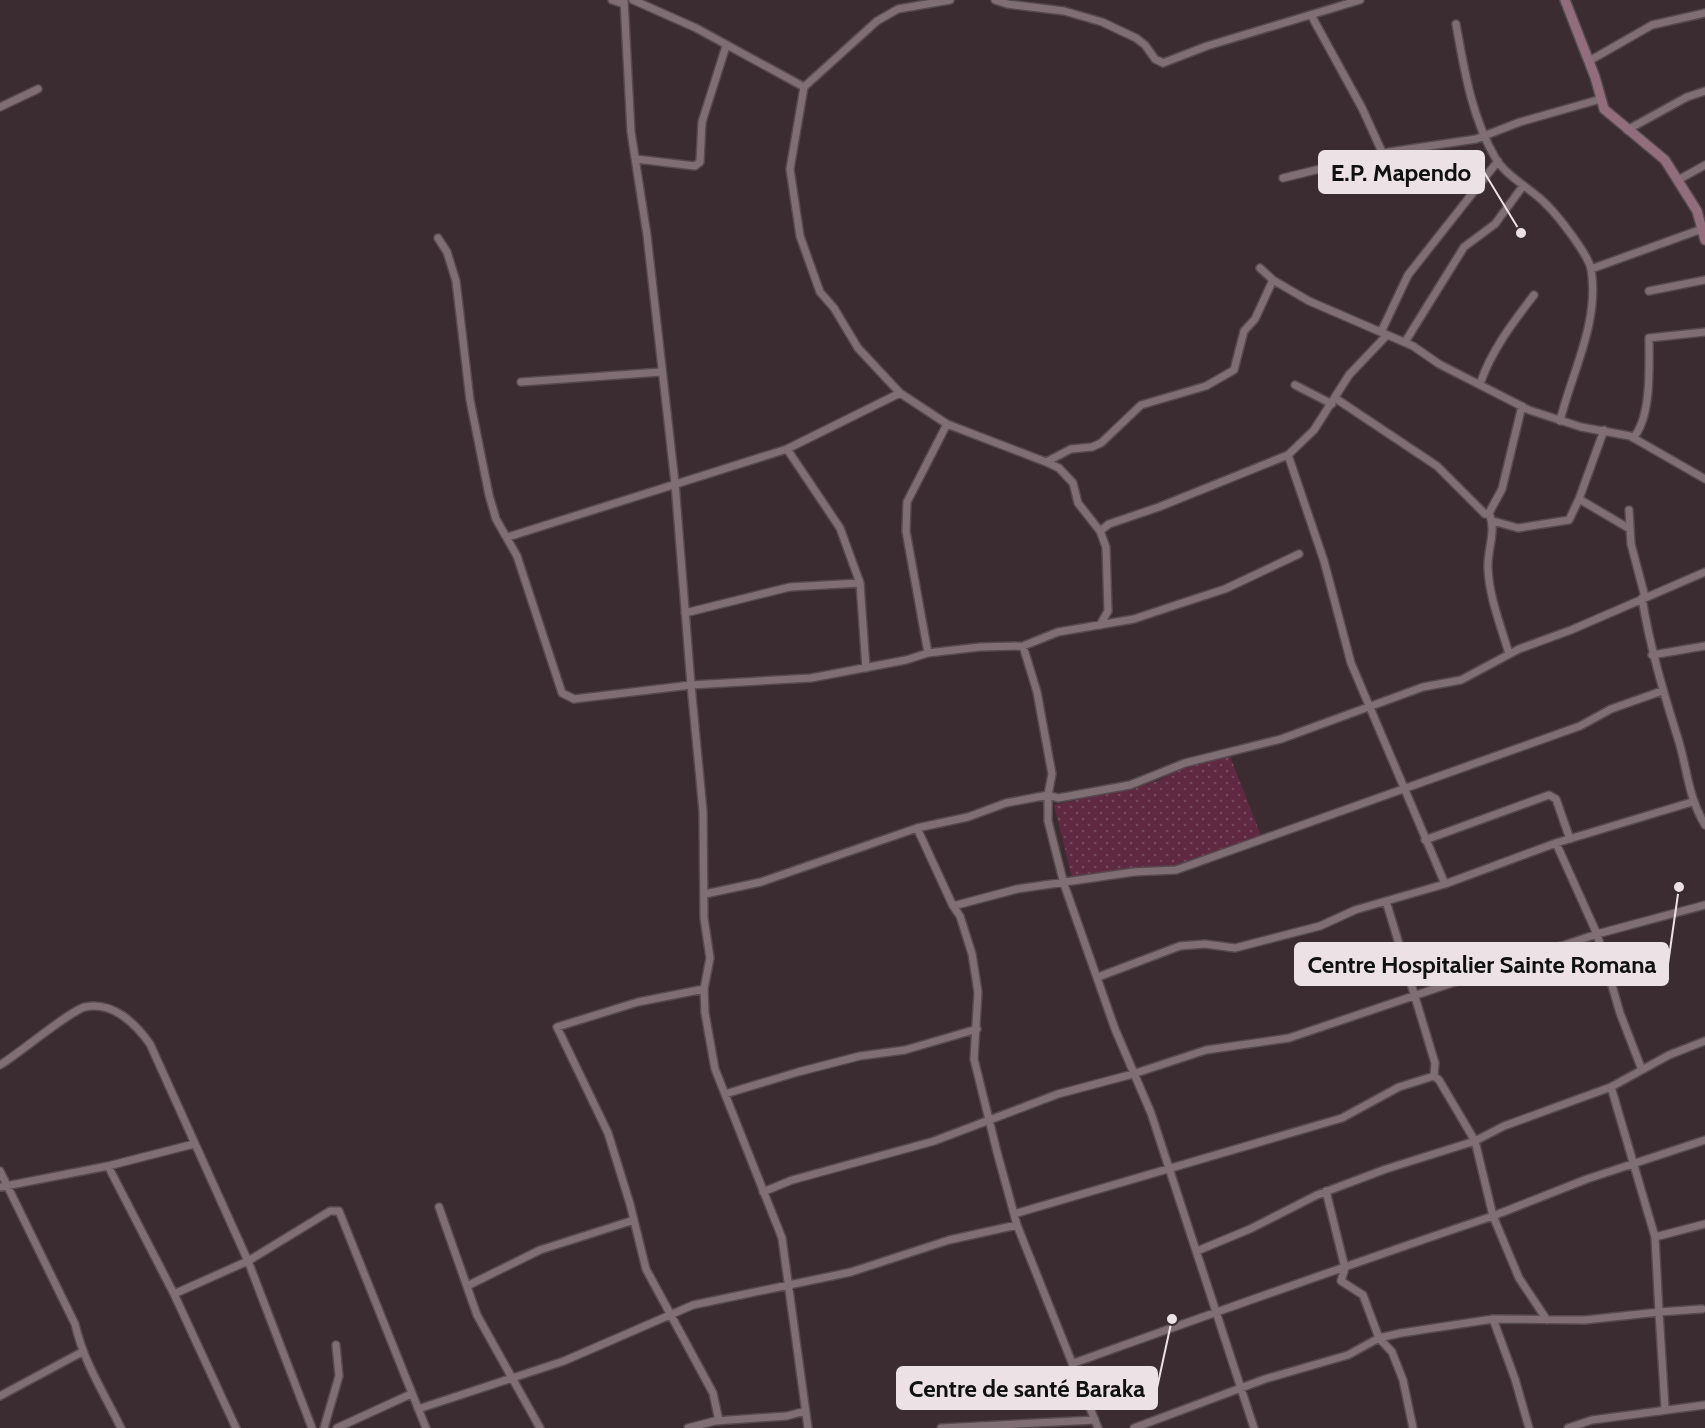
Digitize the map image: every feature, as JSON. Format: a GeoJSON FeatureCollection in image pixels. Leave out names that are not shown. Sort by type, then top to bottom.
{"type":"FeatureCollection","features":[{"type":"Feature","properties":{"kind":"street"},"geometry":{"type":"LineString","coordinates":[[612,0],[624,2],[631,132],[647,235],[675,483],[703,811],[704,918],[710,958],[704,989],[705,1013],[716,1069],[782,1239],[808,1428]]}},
{"type":"Feature","properties":{"kind":"street"},"geometry":{"type":"LineString","coordinates":[[633,0],[696,28],[804,87]]}},
{"type":"Feature","properties":{"kind":"street"},"geometry":{"type":"LineString","coordinates":[[950,0],[898,9],[877,21],[804,87],[790,169],[792,196],[809,266],[820,292],[834,308],[851,339],[900,393],[947,424],[1046,462],[1066,474],[1073,483],[1078,503],[1100,531],[1106,547],[1108,611],[1100,625]]}},
{"type":"Feature","properties":{"kind":"street"},"geometry":{"type":"LineString","coordinates":[[994,0],[1064,11],[1102,22],[1136,38],[1145,45],[1155,59],[1163,63],[1207,46],[1360,0]]}},
{"type":"Feature","properties":{"kind":"street"},"geometry":{"type":"LineString","coordinates":[[1565,0],[1609,116],[1665,160],[1697,211],[1705,240]]}},
{"type":"Feature","properties":{"kind":"street"},"geometry":{"type":"LineString","coordinates":[[1589,61],[1652,25],[1705,13]]}},
{"type":"Feature","properties":{"kind":"street"},"geometry":{"type":"LineString","coordinates":[[1311,15],[1362,108],[1383,154]]}},
{"type":"Feature","properties":{"kind":"street"},"geometry":{"type":"LineString","coordinates":[[1456,24],[1465,74],[1484,136],[1498,161],[1523,186],[1548,205],[1587,259],[1591,269],[1590,322],[1560,421]]}},
{"type":"Feature","properties":{"kind":"street"},"geometry":{"type":"LineString","coordinates":[[636,159],[695,166],[700,162],[702,122],[726,46]]}},
{"type":"Feature","properties":{"kind":"street"},"geometry":{"type":"LineString","coordinates":[[0,107],[38,89]]}},
{"type":"Feature","properties":{"kind":"street"},"geometry":{"type":"LineString","coordinates":[[1627,130],[1687,97],[1705,91]]}},
{"type":"Feature","properties":{"kind":"street"},"geometry":{"type":"LineString","coordinates":[[1283,178],[1383,154],[1484,136],[1520,122],[1601,99]]}},
{"type":"Feature","properties":{"kind":"street"},"geometry":{"type":"LineString","coordinates":[[1100,531],[1109,524],[1159,507],[1288,455],[1314,430],[1359,363],[1384,333],[1408,275],[1498,161]]}},
{"type":"Feature","properties":{"kind":"street"},"geometry":{"type":"LineString","coordinates":[[1678,180],[1705,165]]}},
{"type":"Feature","properties":{"kind":"street"},"geometry":{"type":"LineString","coordinates":[[1406,342],[1464,247],[1495,224],[1523,186]]}},
{"type":"Feature","properties":{"kind":"street"},"geometry":{"type":"LineString","coordinates":[[1591,269],[1702,229]]}},
{"type":"Feature","properties":{"kind":"street"},"geometry":{"type":"LineString","coordinates":[[438,238],[447,252],[456,280],[470,400],[496,519],[517,556],[562,693],[574,699],[691,685],[811,678],[928,653],[980,647],[1023,646],[1058,633],[1134,619],[1225,589],[1299,554]]}},
{"type":"Feature","properties":{"kind":"street"},"geometry":{"type":"LineString","coordinates":[[1260,268],[1273,280],[1324,309],[1406,342],[1439,364],[1522,405],[1560,421],[1633,438],[1658,455],[1705,479]]}},
{"type":"Feature","properties":{"kind":"street"},"geometry":{"type":"LineString","coordinates":[[1046,462],[1065,452],[1101,443],[1142,405],[1206,386],[1234,370],[1244,331],[1255,319],[1273,280]]}},
{"type":"Feature","properties":{"kind":"street"},"geometry":{"type":"LineString","coordinates":[[1649,291],[1705,280]]}},
{"type":"Feature","properties":{"kind":"street"},"geometry":{"type":"LineString","coordinates":[[1480,384],[1486,367],[1534,295]]}},
{"type":"Feature","properties":{"kind":"street"},"geometry":{"type":"LineString","coordinates":[[1633,438],[1641,429],[1649,381],[1649,338],[1705,332]]}},
{"type":"Feature","properties":{"kind":"street"},"geometry":{"type":"LineString","coordinates":[[521,382],[661,372]]}},
{"type":"Feature","properties":{"kind":"street"},"geometry":{"type":"LineString","coordinates":[[1295,385],[1333,401],[1437,466],[1468,495],[1479,510],[1489,513],[1493,521],[1488,568],[1491,594],[1509,654]]}},
{"type":"Feature","properties":{"kind":"street"},"geometry":{"type":"LineString","coordinates":[[508,537],[787,449],[900,393]]}},
{"type":"Feature","properties":{"kind":"street"},"geometry":{"type":"LineString","coordinates":[[1489,513],[1502,489],[1522,405]]}},
{"type":"Feature","properties":{"kind":"street"},"geometry":{"type":"LineString","coordinates":[[928,653],[906,531],[906,512],[907,502],[947,424]]}},
{"type":"Feature","properties":{"kind":"street"},"geometry":{"type":"LineString","coordinates":[[1493,521],[1518,528],[1569,520],[1604,430]]}},
{"type":"Feature","properties":{"kind":"street"},"geometry":{"type":"LineString","coordinates":[[787,449],[840,528],[860,583],[866,668]]}},
{"type":"Feature","properties":{"kind":"street"},"geometry":{"type":"LineString","coordinates":[[1288,455],[1324,561],[1351,663],[1371,706],[1402,789],[1445,884]]}},
{"type":"Feature","properties":{"kind":"street"},"geometry":{"type":"LineString","coordinates":[[1579,499],[1630,529]]}},
{"type":"Feature","properties":{"kind":"street"},"geometry":{"type":"LineString","coordinates":[[1629,510],[1633,553],[1644,598],[1652,655],[1679,743],[1692,802],[1705,825]]}},
{"type":"Feature","properties":{"kind":"street"},"geometry":{"type":"LineString","coordinates":[[705,894],[761,882],[917,828],[968,817],[1006,803],[1048,795],[1058,798],[1130,785],[1185,763],[1281,739],[1423,687],[1468,677],[1509,654],[1705,572]]}},
{"type":"Feature","properties":{"kind":"street"},"geometry":{"type":"LineString","coordinates":[[686,613],[790,587],[860,583]]}},
{"type":"Feature","properties":{"kind":"street"},"geometry":{"type":"LineString","coordinates":[[1023,646],[1037,692],[1052,774],[1048,795],[1048,821],[1064,884],[1170,1170],[1239,1389],[1254,1428]]}},
{"type":"Feature","properties":{"kind":"street"},"geometry":{"type":"LineString","coordinates":[[1652,655],[1705,646]]}},
{"type":"Feature","properties":{"kind":"street"},"geometry":{"type":"LineString","coordinates":[[952,906],[1017,889],[1064,884],[1134,872],[1176,870],[1580,726],[1611,709],[1662,691]]}},
{"type":"Feature","properties":{"kind":"street"},"geometry":{"type":"LineString","coordinates":[[1425,840],[1549,795],[1556,799],[1570,839]]}},
{"type":"Feature","properties":{"kind":"street"},"geometry":{"type":"LineString","coordinates":[[1098,977],[1180,946],[1205,944],[1235,948],[1320,926],[1355,910],[1445,884],[1556,843],[1692,802]]}},
{"type":"Feature","properties":{"kind":"street"},"geometry":{"type":"LineString","coordinates":[[917,828],[952,906],[960,916],[972,954],[978,992],[974,1059],[1017,1225],[1048,1307],[1074,1363],[1097,1424],[941,1428]]}},
{"type":"Feature","properties":{"kind":"street"},"geometry":{"type":"LineString","coordinates":[[1556,843],[1597,934],[1620,1013],[1642,1070]]}},
{"type":"Feature","properties":{"kind":"street"},"geometry":{"type":"LineString","coordinates":[[1386,901],[1435,1063],[1434,1076]]}},
{"type":"Feature","properties":{"kind":"street"},"geometry":{"type":"LineString","coordinates":[[763,1192],[792,1180],[934,1141],[1058,1094],[1133,1074],[1206,1050],[1289,1038],[1597,934],[1705,905]]}},
{"type":"Feature","properties":{"kind":"street"},"geometry":{"type":"LineString","coordinates":[[704,989],[638,1002],[557,1027],[608,1132],[646,1269],[673,1314],[713,1393],[719,1421]]}},
{"type":"Feature","properties":{"kind":"street"},"geometry":{"type":"LineString","coordinates":[[0,1065],[82,1007],[103,1007],[122,1015],[138,1028],[150,1044],[248,1261],[312,1428]]}},
{"type":"Feature","properties":{"kind":"street"},"geometry":{"type":"LineString","coordinates":[[725,1094],[860,1056],[905,1050],[977,1029]]}},
{"type":"Feature","properties":{"kind":"street"},"geometry":{"type":"LineString","coordinates":[[1197,1251],[1326,1191],[1475,1141],[1504,1126],[1611,1087],[1689,1046],[1705,1041]]}},
{"type":"Feature","properties":{"kind":"street"},"geometry":{"type":"LineString","coordinates":[[1434,1076],[1440,1080],[1475,1141],[1493,1216],[1519,1278],[1547,1320]]}},
{"type":"Feature","properties":{"kind":"street"},"geometry":{"type":"LineString","coordinates":[[1014,1214],[1342,1118],[1399,1087],[1434,1076]]}},
{"type":"Feature","properties":{"kind":"street"},"geometry":{"type":"LineString","coordinates":[[1611,1087],[1636,1162],[1655,1237],[1665,1408]]}},
{"type":"Feature","properties":{"kind":"street"},"geometry":{"type":"LineString","coordinates":[[1074,1363],[1332,1270],[1345,1268],[1493,1216],[1636,1162],[1705,1140]]}},
{"type":"Feature","properties":{"kind":"street"},"geometry":{"type":"LineString","coordinates":[[0,1187],[108,1166],[194,1144]]}},
{"type":"Feature","properties":{"kind":"street"},"geometry":{"type":"LineString","coordinates":[[108,1166],[174,1294],[236,1428]]}},
{"type":"Feature","properties":{"kind":"street"},"geometry":{"type":"LineString","coordinates":[[0,1171],[75,1324],[82,1352],[121,1428]]}},
{"type":"Feature","properties":{"kind":"street"},"geometry":{"type":"LineString","coordinates":[[1326,1191],[1345,1268],[1341,1281],[1364,1295],[1379,1338],[1392,1352],[1403,1380],[1413,1428]]}},
{"type":"Feature","properties":{"kind":"street"},"geometry":{"type":"LineString","coordinates":[[439,1206],[477,1315],[540,1428]]}},
{"type":"Feature","properties":{"kind":"street"},"geometry":{"type":"LineString","coordinates":[[174,1294],[248,1261],[330,1210],[339,1211],[426,1428]]}},
{"type":"Feature","properties":{"kind":"street"},"geometry":{"type":"LineString","coordinates":[[467,1286],[540,1250],[634,1220]]}},
{"type":"Feature","properties":{"kind":"street"},"geometry":{"type":"LineString","coordinates":[[1655,1237],[1705,1224]]}},
{"type":"Feature","properties":{"kind":"street"},"geometry":{"type":"LineString","coordinates":[[418,1409],[513,1379],[605,1345],[693,1305],[851,1272],[949,1240],[1017,1225]]}},
{"type":"Feature","properties":{"kind":"street"},"geometry":{"type":"LineString","coordinates":[[1134,1428],[1239,1389],[1348,1355],[1379,1338],[1444,1325],[1493,1319],[1614,1318],[1702,1309]]}},
{"type":"Feature","properties":{"kind":"street"},"geometry":{"type":"LineString","coordinates":[[1493,1319],[1529,1428]]}},
{"type":"Feature","properties":{"kind":"street"},"geometry":{"type":"LineString","coordinates":[[324,1428],[339,1376],[336,1345]]}},
{"type":"Feature","properties":{"kind":"street"},"geometry":{"type":"LineString","coordinates":[[0,1396],[82,1352]]}},
{"type":"Feature","properties":{"kind":"street"},"geometry":{"type":"LineString","coordinates":[[337,1428],[411,1394]]}},
{"type":"Feature","properties":{"kind":"street"},"geometry":{"type":"LineString","coordinates":[[1568,1428],[1592,1420],[1665,1408],[1705,1405]]}},
{"type":"Feature","properties":{"kind":"street"},"geometry":{"type":"LineString","coordinates":[[693,1428],[719,1421],[787,1416],[805,1412]]}},
{"type":"Feature","properties":{"kind":"shaded area"},"geometry":{"type":"Polygon","coordinates":[[[1230,756],[1262,838],[1165,868],[1129,869],[1072,878],[1054,805],[1158,781],[1182,768],[1230,756]]]}},
{"type":"Feature","properties":{"kind":"place","name":"E.P. Mapendo"},"geometry":{"type":"Point","coordinates":[1521,233]}},
{"type":"Feature","properties":{"kind":"place","name":"Centre Hospitalier Sainte Romana"},"geometry":{"type":"Point","coordinates":[1679,887]}},
{"type":"Feature","properties":{"kind":"place","name":"Centre de santé Baraka"},"geometry":{"type":"Point","coordinates":[1172,1319]}}]}
